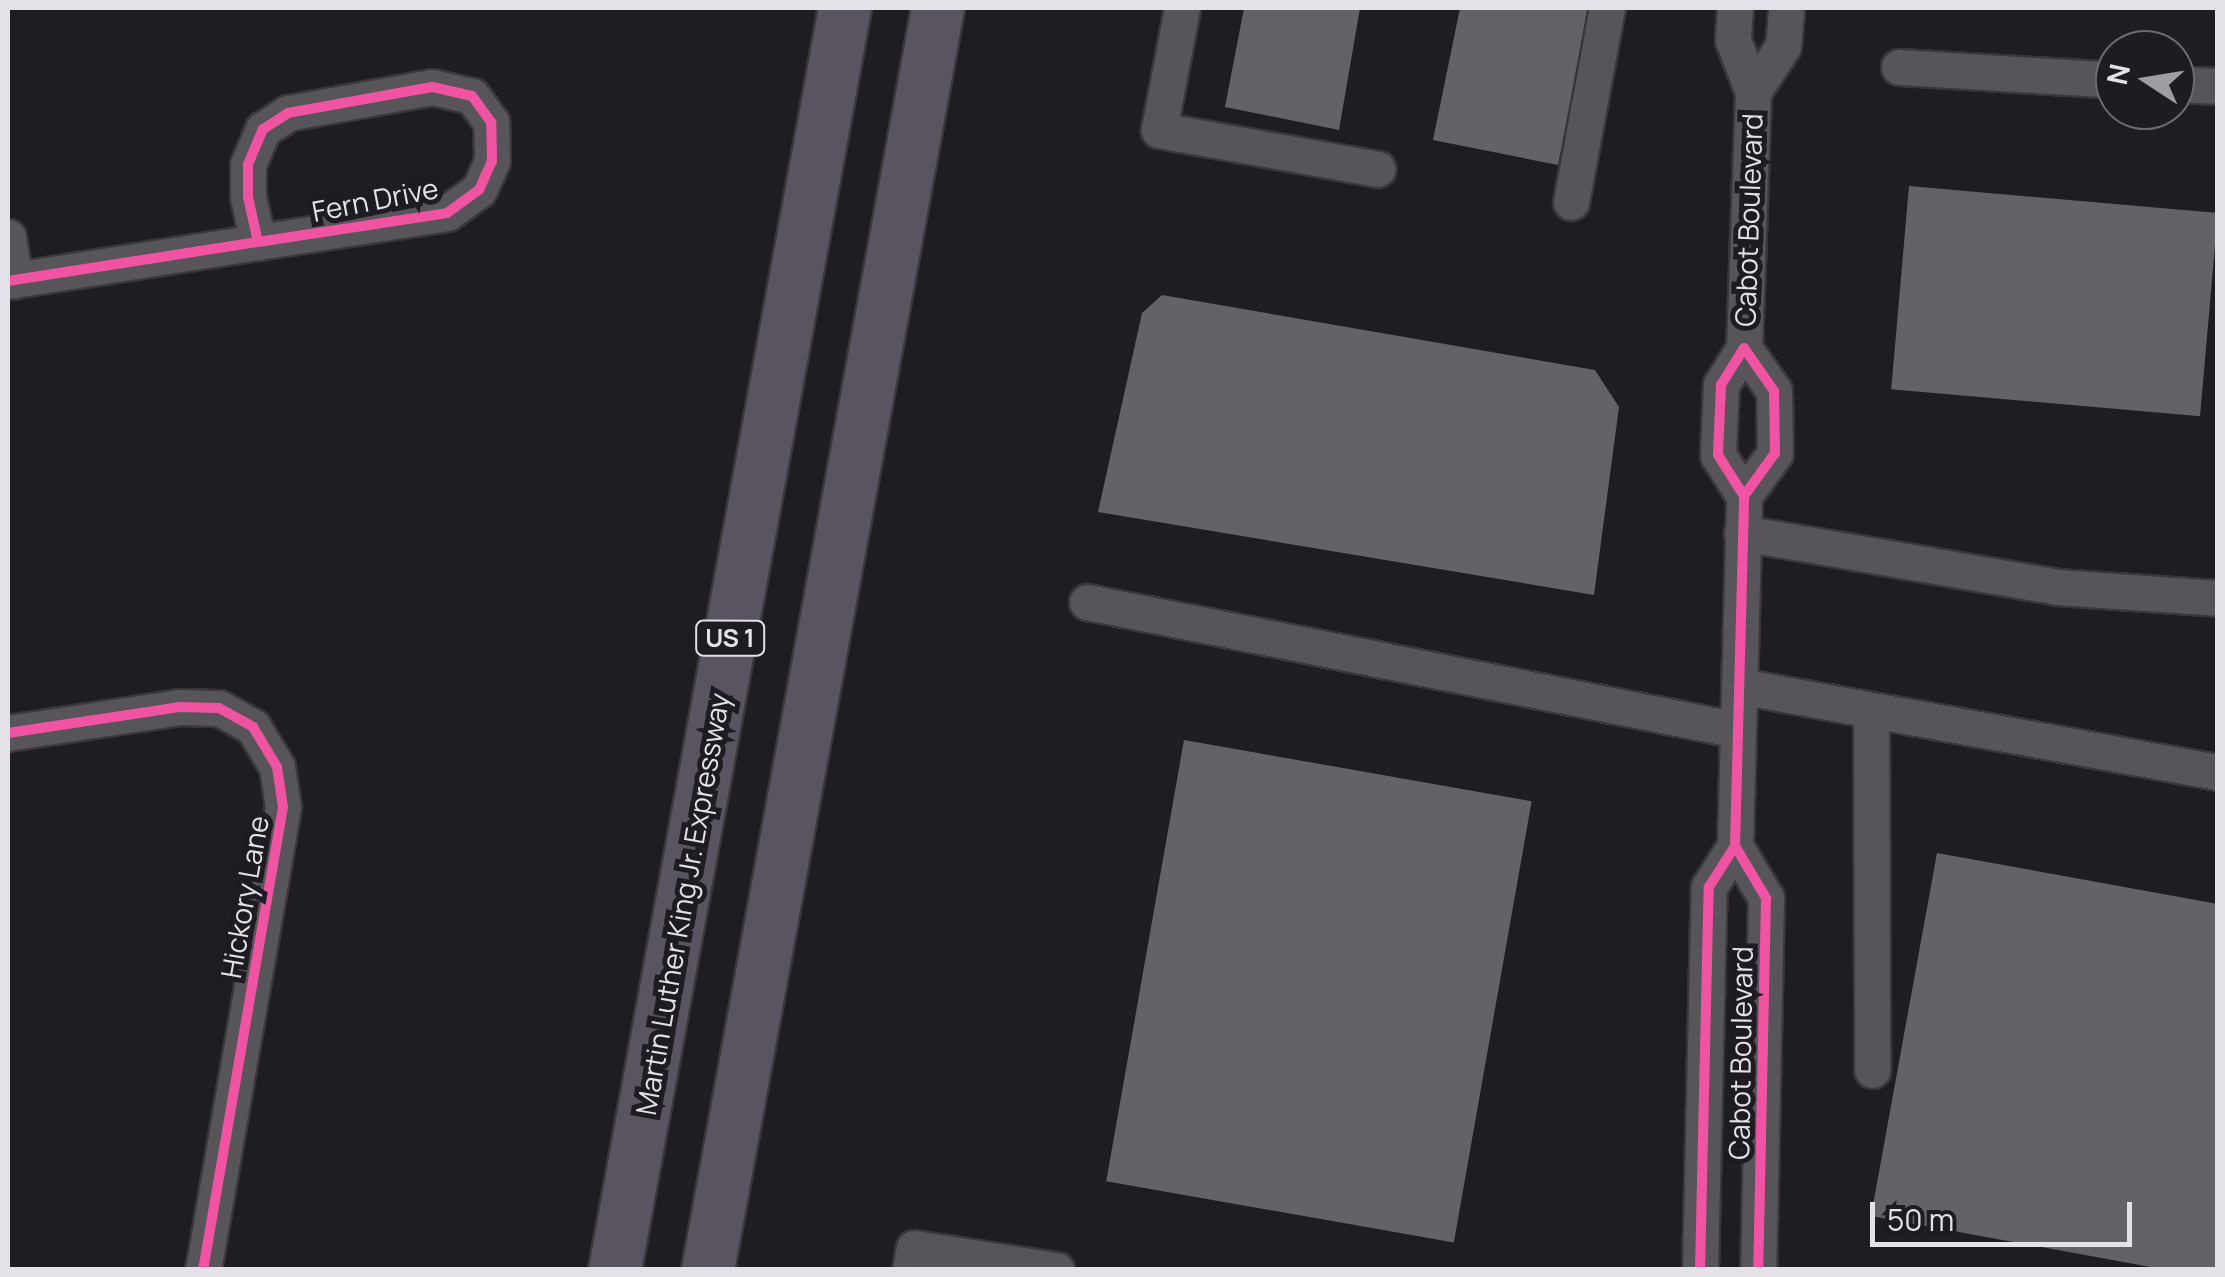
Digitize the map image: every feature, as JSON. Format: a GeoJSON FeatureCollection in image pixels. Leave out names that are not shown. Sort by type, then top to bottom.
{"type":"FeatureCollection","features":[{"type":"Feature","properties":{"kind":"highway","name":"Martin Luther King Jr. Expressway"},"geometry":{"type":"LineString","coordinates":[[615,1270],[845,8]]}},
{"type":"Feature","properties":{"kind":"highway"},"geometry":{"type":"LineString","coordinates":[[708,1270],[938,8]]}},
{"type":"Feature","properties":{"kind":"street"},"geometry":{"type":"LineString","coordinates":[[1182,8],[1159,130],[1378,170]]}},
{"type":"Feature","properties":{"kind":"street"},"geometry":{"type":"LineString","coordinates":[[1571,202],[1607,8]]}},
{"type":"Feature","properties":{"kind":"street","name":"Cabot Boulevard"},"geometry":{"type":"LineString","coordinates":[[1735,8],[1733,40],[1753,92],[1744,348],[1721,385],[1718,456],[1744,496],[1775,453],[1774,391],[1744,348]]}},
{"type":"Feature","properties":{"kind":"street","name":"Cabot Boulevard"},"geometry":{"type":"LineString","coordinates":[[1753,92],[1783,46],[1786,8]]}},
{"type":"Feature","properties":{"kind":"street"},"geometry":{"type":"LineString","coordinates":[[1900,67],[2095,79]]}},
{"type":"Feature","properties":{"kind":"street","name":"Fern Drive"},"geometry":{"type":"LineString","coordinates":[[11,281],[258,242],[447,212],[479,190],[492,161],[490,122],[472,96],[432,87],[288,113],[262,129],[248,165],[248,197],[258,242]]}},
{"type":"Feature","properties":{"kind":"street"},"geometry":{"type":"LineString","coordinates":[[8,237],[11,281]]}},
{"type":"Feature","properties":{"kind":"street"},"geometry":{"type":"LineString","coordinates":[[1735,846],[1744,496]]}},
{"type":"Feature","properties":{"kind":"street"},"geometry":{"type":"LineString","coordinates":[[1742,533],[2057,587],[2218,598]]}},
{"type":"Feature","properties":{"kind":"street"},"geometry":{"type":"LineString","coordinates":[[1088,602],[1738,730]]}},
{"type":"Feature","properties":{"kind":"street"},"geometry":{"type":"LineString","coordinates":[[1739,686],[2218,772]]}},
{"type":"Feature","properties":{"kind":"street","name":"Hickory Lane"},"geometry":{"type":"LineString","coordinates":[[8,733],[180,707],[219,708],[253,726],[278,767],[282,807],[203,1270]]}},
{"type":"Feature","properties":{"kind":"street"},"geometry":{"type":"LineString","coordinates":[[1871,710],[1872,1070]]}},
{"type":"Feature","properties":{"kind":"street","name":"Cabot Boulevard"},"geometry":{"type":"LineString","coordinates":[[1700,1270],[1709,886],[1735,846],[1766,898],[1758,1270]]}},
{"type":"Feature","properties":{"kind":"street"},"geometry":{"type":"LineString","coordinates":[[910,1270],[914,1248],[1036,1268]]}},
{"type":"Feature","properties":{"kind":"building"},"geometry":{"type":"Polygon","coordinates":[[[1244,8],[1360,8],[1339,130],[1225,107],[1244,8]]]}},
{"type":"Feature","properties":{"kind":"building"},"geometry":{"type":"Polygon","coordinates":[[[1460,8],[1589,8],[1558,165],[1433,140],[1460,8]]]}},
{"type":"Feature","properties":{"kind":"building"},"geometry":{"type":"Polygon","coordinates":[[[1909,186],[2218,213],[2200,416],[1891,389],[1909,186]]]}},
{"type":"Feature","properties":{"kind":"building"},"geometry":{"type":"Polygon","coordinates":[[[1162,295],[1595,370],[1619,407],[1594,595],[1098,512],[1142,313],[1162,295]]]}},
{"type":"Feature","properties":{"kind":"building"},"geometry":{"type":"Polygon","coordinates":[[[1184,740],[1532,801],[1454,1242],[1106,1181],[1184,740]]]}},
{"type":"Feature","properties":{"kind":"building"},"geometry":{"type":"Polygon","coordinates":[[[1937,853],[2218,904],[2218,1270],[2167,1270],[1871,1216],[1937,853]]]}},
{"type":"Feature","properties":{"kind":"cycle path"},"geometry":{"type":"LineString","coordinates":[[8,281],[447,213],[479,190],[492,161],[491,122],[472,96],[432,87],[288,113],[263,129],[248,165],[248,197],[258,242]]}},
{"type":"Feature","properties":{"kind":"cycle path"},"geometry":{"type":"LineString","coordinates":[[1735,846],[1744,496],[1775,453],[1774,391],[1744,348],[1721,385],[1718,455],[1744,496]]}},
{"type":"Feature","properties":{"kind":"cycle path"},"geometry":{"type":"LineString","coordinates":[[8,733],[179,707],[219,708],[253,727],[277,767],[283,807],[203,1270]]}},
{"type":"Feature","properties":{"kind":"cycle path"},"geometry":{"type":"LineString","coordinates":[[1700,1270],[1709,887],[1735,846],[1766,898],[1758,1270]]}}]}
